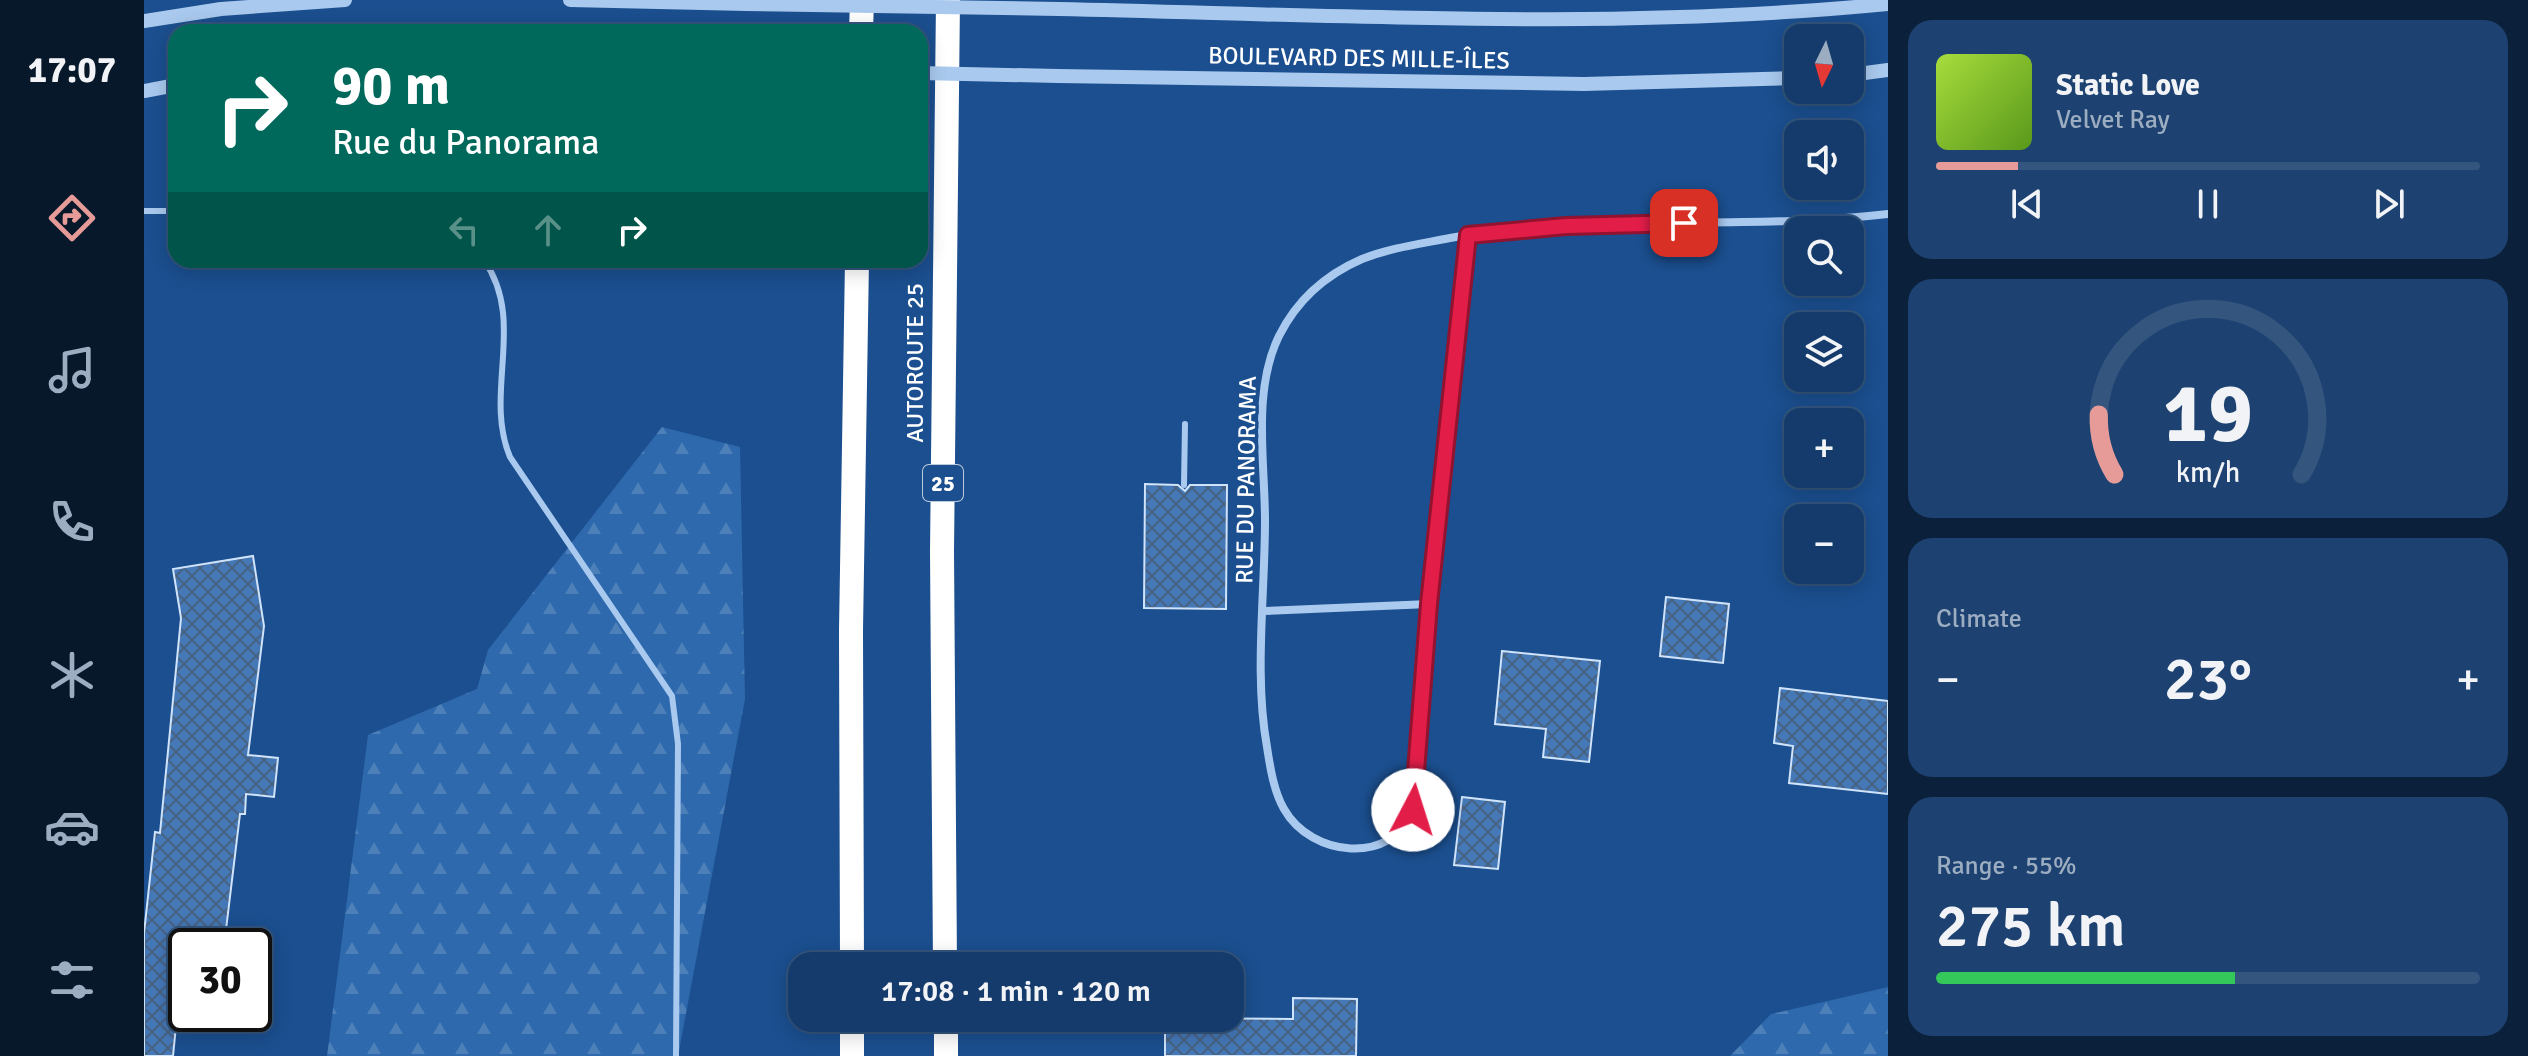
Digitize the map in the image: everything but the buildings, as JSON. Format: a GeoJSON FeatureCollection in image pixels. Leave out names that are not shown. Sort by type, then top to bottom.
{"type":"FeatureCollection","features":[{"type":"Feature","properties":{"kind":"highway"},"geometry":{"type":"LineString","coordinates":[[861,24],[862,0]]}},
{"type":"Feature","properties":{"kind":"highway","name":"AUTOROUTE 25"},"geometry":{"type":"LineString","coordinates":[[945,952],[942,551],[948,0]]}},
{"type":"Feature","properties":{"kind":"highway"},"geometry":{"type":"LineString","coordinates":[[852,952],[851,616],[857,268]]}},
{"type":"Feature","properties":{"kind":"highway"},"geometry":{"type":"LineString","coordinates":[[852,1032],[852,1056]]}},
{"type":"Feature","properties":{"kind":"highway"},"geometry":{"type":"LineString","coordinates":[[946,1032],[946,1056]]}},
{"type":"Feature","properties":{"kind":"street"},"geometry":{"type":"LineString","coordinates":[[144,21],[221,9],[345,0]]}},
{"type":"Feature","properties":{"kind":"street","name":"BOULEVARD DES MILLE-ÎLES"},"geometry":{"type":"LineString","coordinates":[[570,0],[1663,16],[1888,4]]}},
{"type":"Feature","properties":{"kind":"street"},"geometry":{"type":"LineString","coordinates":[[1864,73],[1888,70]]}},
{"type":"Feature","properties":{"kind":"street","name":"BOULEVARD DES MILLE-ÎLES"},"geometry":{"type":"LineString","coordinates":[[928,73],[1584,84],[1784,78]]}},
{"type":"Feature","properties":{"kind":"street"},"geometry":{"type":"LineString","coordinates":[[144,91],[168,86]]}},
{"type":"Feature","properties":{"kind":"street","name":"RUE DU PANORAMA"},"geometry":{"type":"LineString","coordinates":[[1468,235],[1429,604],[1413,810],[1400,835],[1366,848],[1328,845],[1313,838],[1284,809],[1266,745],[1261,666],[1264,611],[1264,389],[1278,337],[1295,309],[1315,287],[1336,273],[1387,251],[1468,235],[1566,226],[1888,214]]}},
{"type":"Feature","properties":{"kind":"street","name":"RUE DU PANORAMA"},"geometry":{"type":"LineString","coordinates":[[1264,611],[1429,604]]}},
{"type":"Feature","properties":{"kind":"lane"},"geometry":{"type":"LineString","coordinates":[[144,211],[168,211]]}},
{"type":"Feature","properties":{"kind":"lane"},"geometry":{"type":"LineString","coordinates":[[489,268],[500,288],[506,316],[498,413],[500,435],[510,457],[672,696],[678,744],[676,1056]]}},
{"type":"Feature","properties":{"kind":"lane"},"geometry":{"type":"LineString","coordinates":[[1184,485],[1185,424]]}},
{"type":"Feature","properties":{"kind":"green space"},"geometry":{"type":"Polygon","coordinates":[[[662,427],[740,447],[745,699],[678,1056],[327,1056],[368,735],[477,689],[488,650],[662,427]]]}},
{"type":"Feature","properties":{"kind":"green space"},"geometry":{"type":"Polygon","coordinates":[[[1888,987],[1888,1056],[1730,1056],[1771,1014],[1888,987]]]}},
{"type":"Feature","properties":{"kind":"route"},"geometry":{"type":"LineString","coordinates":[[1413,810],[1429,604],[1468,235],[1508,229],[1684,223]]}}]}
